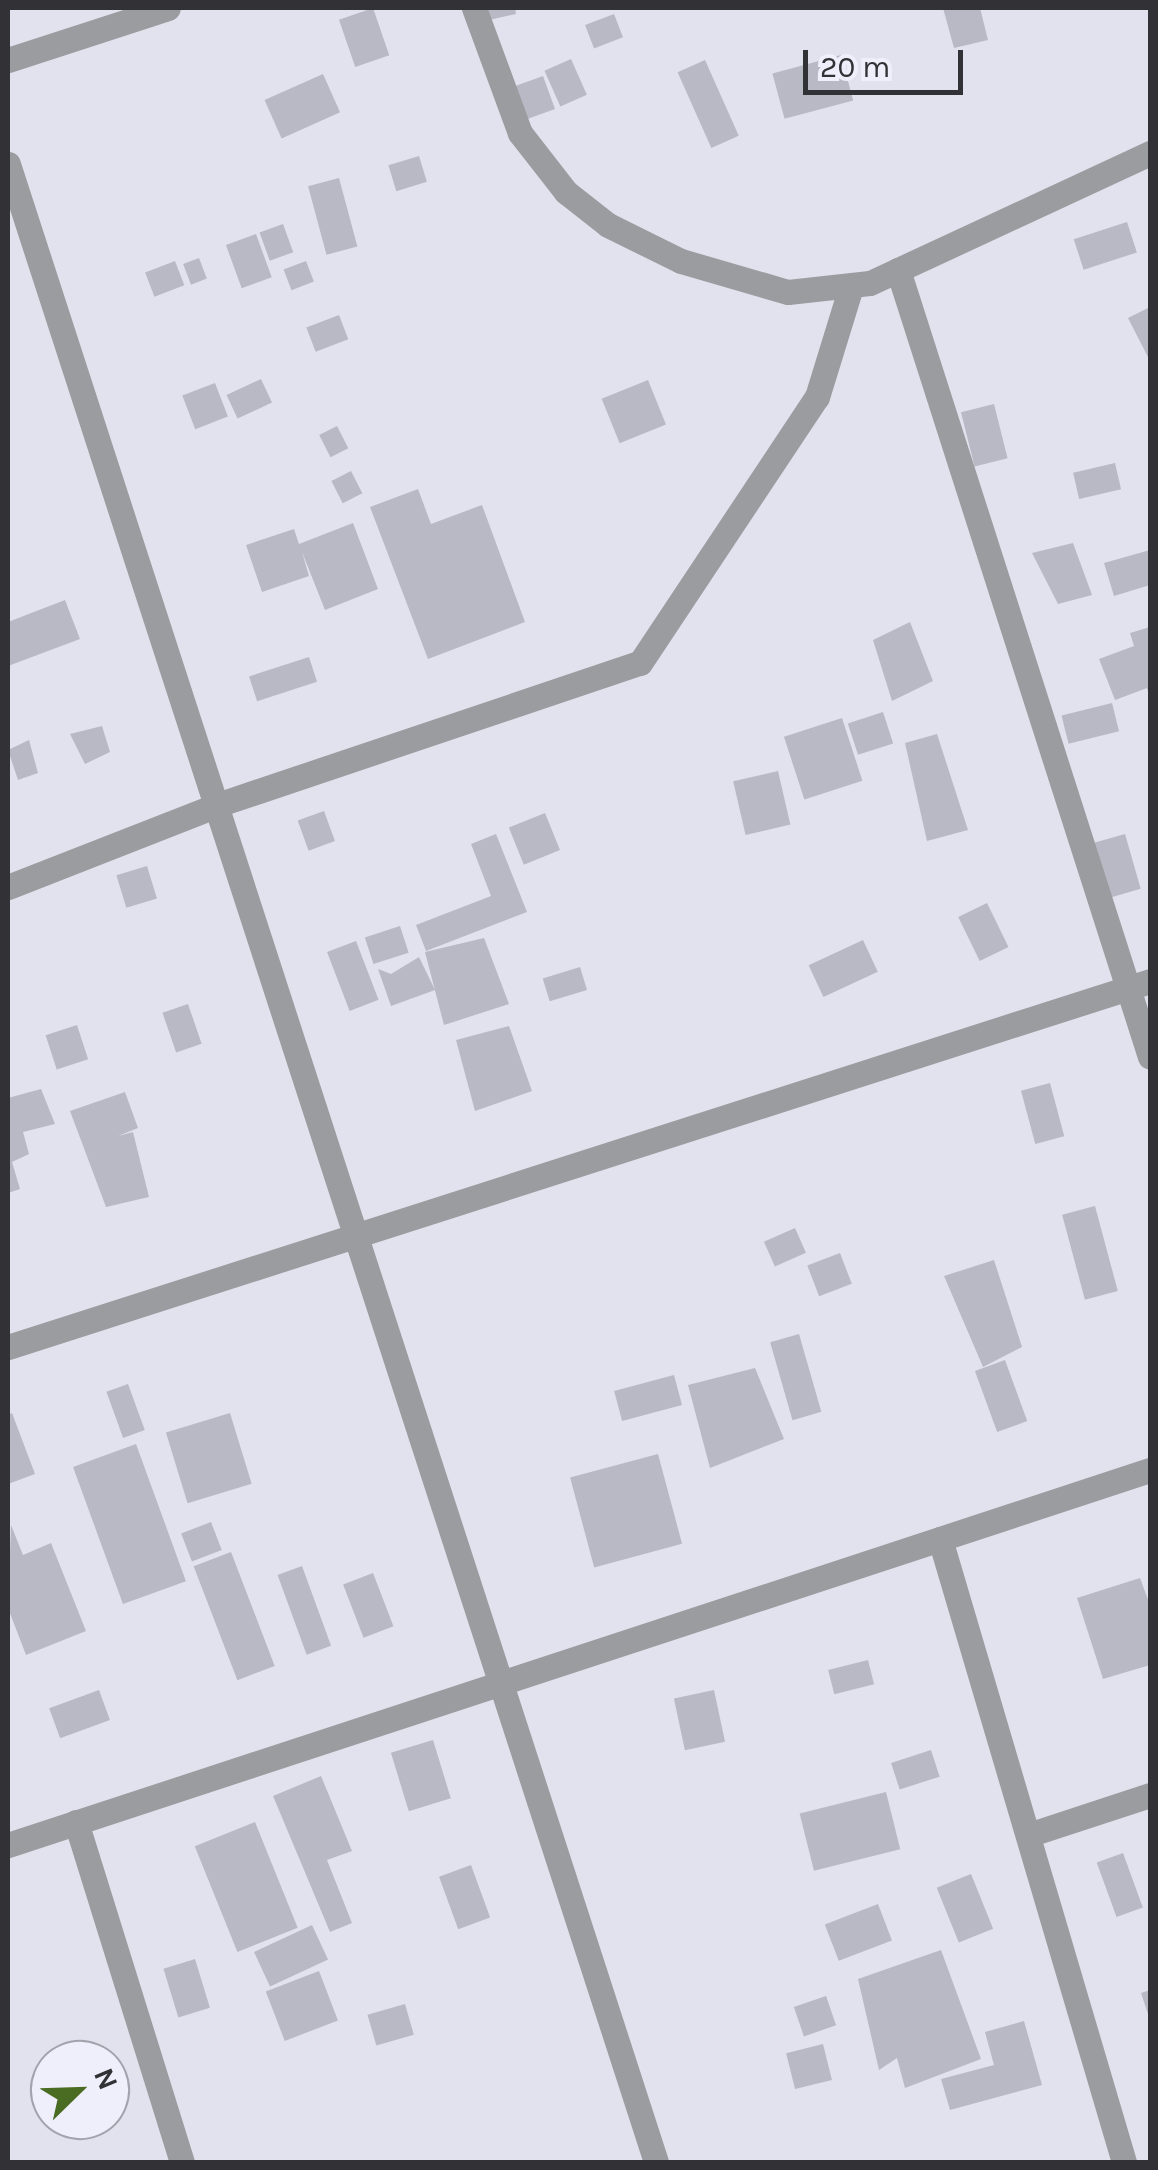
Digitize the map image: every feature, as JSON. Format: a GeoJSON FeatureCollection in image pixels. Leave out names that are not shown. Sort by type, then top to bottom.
{"type":"FeatureCollection","features":[{"type":"Feature","properties":{"kind":"street"},"geometry":{"type":"LineString","coordinates":[[8,60],[168,8]]}},
{"type":"Feature","properties":{"kind":"street"},"geometry":{"type":"LineString","coordinates":[[474,8],[535,160],[608,225],[742,281],[788,292],[850,290],[1150,153]]}},
{"type":"Feature","properties":{"kind":"street"},"geometry":{"type":"LineString","coordinates":[[8,164],[220,804],[656,2162]]}},
{"type":"Feature","properties":{"kind":"street"},"geometry":{"type":"LineString","coordinates":[[898,270],[1140,985],[1150,1057]]}},
{"type":"Feature","properties":{"kind":"street"},"geometry":{"type":"LineString","coordinates":[[11,884],[220,804],[640,663],[817,397],[850,290]]}},
{"type":"Feature","properties":{"kind":"street"},"geometry":{"type":"LineString","coordinates":[[8,1347],[1140,985]]}},
{"type":"Feature","properties":{"kind":"street"},"geometry":{"type":"LineString","coordinates":[[8,1845],[499,1679],[1150,1470]]}},
{"type":"Feature","properties":{"kind":"street"},"geometry":{"type":"LineString","coordinates":[[940,1539],[1124,2162]]}},
{"type":"Feature","properties":{"kind":"street"},"geometry":{"type":"LineString","coordinates":[[1028,1835],[1150,1795]]}},
{"type":"Feature","properties":{"kind":"street"},"geometry":{"type":"LineString","coordinates":[[76,1822],[182,2162]]}},
{"type":"Feature","properties":{"kind":"building"},"geometry":{"type":"Polygon","coordinates":[[[373,8],[389,55],[355,67],[339,20],[373,8]]]}},
{"type":"Feature","properties":{"kind":"building"},"geometry":{"type":"Polygon","coordinates":[[[486,8],[515,8],[516,14],[489,20],[486,8]]]}},
{"type":"Feature","properties":{"kind":"building"},"geometry":{"type":"Polygon","coordinates":[[[943,8],[980,8],[988,40],[954,48],[943,8]]]}},
{"type":"Feature","properties":{"kind":"building"},"geometry":{"type":"Polygon","coordinates":[[[614,14],[623,37],[594,48],[585,25],[614,14]]]}},
{"type":"Feature","properties":{"kind":"building"},"geometry":{"type":"Polygon","coordinates":[[[841,55],[853,100],[785,119],[772,73],[841,55]]]}},
{"type":"Feature","properties":{"kind":"building"},"geometry":{"type":"Polygon","coordinates":[[[571,59],[587,95],[560,106],[545,71],[571,59]]]}},
{"type":"Feature","properties":{"kind":"building"},"geometry":{"type":"Polygon","coordinates":[[[705,60],[739,136],[711,148],[678,72],[705,60]]]}},
{"type":"Feature","properties":{"kind":"building"},"geometry":{"type":"Polygon","coordinates":[[[323,74],[340,112],[282,138],[265,100],[323,74]]]}},
{"type":"Feature","properties":{"kind":"building"},"geometry":{"type":"Polygon","coordinates":[[[543,76],[555,109],[521,121],[509,88],[543,76]]]}},
{"type":"Feature","properties":{"kind":"building"},"geometry":{"type":"Polygon","coordinates":[[[419,156],[427,182],[396,191],[388,165],[419,156]]]}},
{"type":"Feature","properties":{"kind":"building"},"geometry":{"type":"Polygon","coordinates":[[[339,178],[357,247],[326,255],[308,186],[339,178]]]}},
{"type":"Feature","properties":{"kind":"building"},"geometry":{"type":"Polygon","coordinates":[[[1127,222],[1137,252],[1084,270],[1074,239],[1127,222]]]}},
{"type":"Feature","properties":{"kind":"building"},"geometry":{"type":"Polygon","coordinates":[[[283,224],[293,252],[270,261],[260,233],[283,224]]]}},
{"type":"Feature","properties":{"kind":"building"},"geometry":{"type":"Polygon","coordinates":[[[256,234],[272,277],[242,288],[226,245],[256,234]]]}},
{"type":"Feature","properties":{"kind":"building"},"geometry":{"type":"Polygon","coordinates":[[[199,258],[207,279],[191,285],[183,264],[199,258]]]}},
{"type":"Feature","properties":{"kind":"building"},"geometry":{"type":"Polygon","coordinates":[[[175,261],[184,285],[154,297],[145,272],[175,261]]]}},
{"type":"Feature","properties":{"kind":"building"},"geometry":{"type":"Polygon","coordinates":[[[306,261],[314,282],[291,290],[284,270],[306,261]]]}},
{"type":"Feature","properties":{"kind":"building"},"geometry":{"type":"Polygon","coordinates":[[[1150,307],[1150,361],[1128,318],[1150,307]]]}},
{"type":"Feature","properties":{"kind":"building"},"geometry":{"type":"Polygon","coordinates":[[[339,315],[348,339],[316,352],[306,328],[339,315]]]}},
{"type":"Feature","properties":{"kind":"building"},"geometry":{"type":"Polygon","coordinates":[[[261,379],[272,403],[238,419],[227,395],[261,379]]]}},
{"type":"Feature","properties":{"kind":"building"},"geometry":{"type":"Polygon","coordinates":[[[648,380],[666,425],[620,443],[602,399],[648,380]]]}},
{"type":"Feature","properties":{"kind":"building"},"geometry":{"type":"Polygon","coordinates":[[[215,383],[228,417],[195,429],[182,396],[215,383]]]}},
{"type":"Feature","properties":{"kind":"building"},"geometry":{"type":"Polygon","coordinates":[[[994,404],[1008,458],[975,467],[961,412],[994,404]]]}},
{"type":"Feature","properties":{"kind":"building"},"geometry":{"type":"Polygon","coordinates":[[[337,426],[348,448],[331,457],[319,435],[337,426]]]}},
{"type":"Feature","properties":{"kind":"building"},"geometry":{"type":"Polygon","coordinates":[[[1115,463],[1121,489],[1079,499],[1073,473],[1115,463]]]}},
{"type":"Feature","properties":{"kind":"building"},"geometry":{"type":"Polygon","coordinates":[[[351,471],[362,493],[343,503],[331,481],[351,471]]]}},
{"type":"Feature","properties":{"kind":"building"},"geometry":{"type":"Polygon","coordinates":[[[418,489],[431,524],[482,505],[525,622],[428,659],[370,507],[418,489]]]}},
{"type":"Feature","properties":{"kind":"building"},"geometry":{"type":"Polygon","coordinates":[[[353,523],[378,589],[325,610],[302,552],[309,576],[262,592],[246,545],[294,529],[299,544],[353,523]]]}},
{"type":"Feature","properties":{"kind":"building"},"geometry":{"type":"Polygon","coordinates":[[[1073,543],[1092,595],[1058,604],[1032,553],[1073,543]]]}},
{"type":"Feature","properties":{"kind":"building"},"geometry":{"type":"Polygon","coordinates":[[[1150,550],[1150,585],[1114,596],[1104,563],[1150,550]]]}},
{"type":"Feature","properties":{"kind":"building"},"geometry":{"type":"Polygon","coordinates":[[[65,600],[80,639],[8,666],[8,622],[65,600]]]}},
{"type":"Feature","properties":{"kind":"building"},"geometry":{"type":"Polygon","coordinates":[[[910,622],[933,681],[892,701],[873,640],[910,622]]]}},
{"type":"Feature","properties":{"kind":"building"},"geometry":{"type":"Polygon","coordinates":[[[1150,627],[1150,697],[1147,688],[1115,700],[1099,659],[1134,646],[1130,633],[1150,627]]]}},
{"type":"Feature","properties":{"kind":"building"},"geometry":{"type":"Polygon","coordinates":[[[309,657],[317,682],[257,701],[249,676],[309,657]]]}},
{"type":"Feature","properties":{"kind":"building"},"geometry":{"type":"Polygon","coordinates":[[[1112,703],[1119,731],[1069,744],[1062,716],[1112,703]]]}},
{"type":"Feature","properties":{"kind":"building"},"geometry":{"type":"Polygon","coordinates":[[[883,712],[893,743],[858,755],[848,723],[883,712]]]}},
{"type":"Feature","properties":{"kind":"building"},"geometry":{"type":"Polygon","coordinates":[[[842,718],[862,781],[804,800],[784,737],[842,718]]]}},
{"type":"Feature","properties":{"kind":"building"},"geometry":{"type":"Polygon","coordinates":[[[102,726],[110,752],[85,764],[70,734],[102,726]]]}},
{"type":"Feature","properties":{"kind":"building"},"geometry":{"type":"Polygon","coordinates":[[[937,734],[968,830],[927,841],[905,743],[937,734]]]}},
{"type":"Feature","properties":{"kind":"building"},"geometry":{"type":"Polygon","coordinates":[[[29,740],[38,773],[18,780],[8,750],[29,740]]]}},
{"type":"Feature","properties":{"kind":"building"},"geometry":{"type":"Polygon","coordinates":[[[778,771],[790,825],[746,835],[733,781],[778,771]]]}},
{"type":"Feature","properties":{"kind":"building"},"geometry":{"type":"Polygon","coordinates":[[[324,811],[335,841],[309,851],[298,821],[324,811]]]}},
{"type":"Feature","properties":{"kind":"building"},"geometry":{"type":"Polygon","coordinates":[[[545,813],[560,850],[524,865],[509,828],[545,813]]]}},
{"type":"Feature","properties":{"kind":"building"},"geometry":{"type":"Polygon","coordinates":[[[496,834],[527,912],[426,951],[416,925],[491,896],[471,844],[496,834]]]}},
{"type":"Feature","properties":{"kind":"building"},"geometry":{"type":"Polygon","coordinates":[[[1125,834],[1141,889],[1109,898],[1093,843],[1125,834]]]}},
{"type":"Feature","properties":{"kind":"building"},"geometry":{"type":"Polygon","coordinates":[[[147,866],[157,899],[126,908],[116,875],[147,866]]]}},
{"type":"Feature","properties":{"kind":"building"},"geometry":{"type":"Polygon","coordinates":[[[987,903],[1008,947],[980,961],[958,917],[987,903]]]}},
{"type":"Feature","properties":{"kind":"building"},"geometry":{"type":"Polygon","coordinates":[[[400,926],[409,953],[373,964],[365,937],[400,926]]]}},
{"type":"Feature","properties":{"kind":"building"},"geometry":{"type":"Polygon","coordinates":[[[484,938],[509,1004],[444,1025],[425,952],[484,938]]]}},
{"type":"Feature","properties":{"kind":"building"},"geometry":{"type":"Polygon","coordinates":[[[863,940],[878,972],[823,997],[809,965],[863,940]]]}},
{"type":"Feature","properties":{"kind":"building"},"geometry":{"type":"Polygon","coordinates":[[[356,941],[379,1000],[350,1011],[327,952],[356,941]]]}},
{"type":"Feature","properties":{"kind":"building"},"geometry":{"type":"Polygon","coordinates":[[[419,957],[435,990],[391,1006],[378,969],[391,974],[419,957]]]}},
{"type":"Feature","properties":{"kind":"building"},"geometry":{"type":"Polygon","coordinates":[[[580,967],[587,990],[550,1001],[543,978],[580,967]]]}},
{"type":"Feature","properties":{"kind":"building"},"geometry":{"type":"Polygon","coordinates":[[[188,1004],[202,1044],[176,1053],[162,1013],[188,1004]]]}},
{"type":"Feature","properties":{"kind":"building"},"geometry":{"type":"Polygon","coordinates":[[[77,1025],[88,1059],[57,1069],[46,1035],[77,1025]]]}},
{"type":"Feature","properties":{"kind":"building"},"geometry":{"type":"Polygon","coordinates":[[[509,1026],[532,1091],[475,1111],[456,1040],[509,1026]]]}},
{"type":"Feature","properties":{"kind":"building"},"geometry":{"type":"Polygon","coordinates":[[[1050,1083],[1064,1136],[1035,1144],[1021,1091],[1050,1083]]]}},
{"type":"Feature","properties":{"kind":"building"},"geometry":{"type":"Polygon","coordinates":[[[41,1089],[55,1124],[23,1132],[29,1154],[12,1162],[20,1189],[8,1193],[8,1098],[41,1089]]]}},
{"type":"Feature","properties":{"kind":"building"},"geometry":{"type":"Polygon","coordinates":[[[125,1092],[138,1128],[118,1136],[133,1132],[149,1197],[106,1207],[70,1111],[125,1092]]]}},
{"type":"Feature","properties":{"kind":"building"},"geometry":{"type":"Polygon","coordinates":[[[1095,1206],[1118,1291],[1085,1300],[1062,1215],[1095,1206]]]}},
{"type":"Feature","properties":{"kind":"building"},"geometry":{"type":"Polygon","coordinates":[[[795,1228],[806,1253],[775,1266],[764,1242],[795,1228]]]}},
{"type":"Feature","properties":{"kind":"building"},"geometry":{"type":"Polygon","coordinates":[[[840,1253],[852,1284],[819,1296],[807,1266],[840,1253]]]}},
{"type":"Feature","properties":{"kind":"building"},"geometry":{"type":"Polygon","coordinates":[[[994,1260],[1022,1347],[983,1367],[944,1276],[994,1260]]]}},
{"type":"Feature","properties":{"kind":"building"},"geometry":{"type":"Polygon","coordinates":[[[799,1334],[821,1412],[792,1420],[770,1342],[799,1334]]]}},
{"type":"Feature","properties":{"kind":"building"},"geometry":{"type":"Polygon","coordinates":[[[1005,1360],[1027,1421],[997,1432],[975,1371],[1005,1360]]]}},
{"type":"Feature","properties":{"kind":"building"},"geometry":{"type":"Polygon","coordinates":[[[755,1368],[784,1439],[710,1468],[688,1385],[755,1368]]]}},
{"type":"Feature","properties":{"kind":"building"},"geometry":{"type":"Polygon","coordinates":[[[674,1375],[682,1405],[622,1421],[614,1391],[674,1375]]]}},
{"type":"Feature","properties":{"kind":"building"},"geometry":{"type":"Polygon","coordinates":[[[128,1384],[145,1430],[123,1438],[106,1392],[128,1384]]]}},
{"type":"Feature","properties":{"kind":"building"},"geometry":{"type":"Polygon","coordinates":[[[12,1413],[35,1474],[8,1484],[8,1415],[12,1413]]]}},
{"type":"Feature","properties":{"kind":"building"},"geometry":{"type":"Polygon","coordinates":[[[230,1413],[252,1484],[188,1503],[166,1433],[230,1413]]]}},
{"type":"Feature","properties":{"kind":"building"},"geometry":{"type":"Polygon","coordinates":[[[136,1444],[186,1581],[123,1604],[73,1467],[136,1444]]]}},
{"type":"Feature","properties":{"kind":"building"},"geometry":{"type":"Polygon","coordinates":[[[658,1454],[682,1544],[594,1567],[570,1478],[658,1454]]]}},
{"type":"Feature","properties":{"kind":"building"},"geometry":{"type":"Polygon","coordinates":[[[211,1522],[222,1550],[192,1561],[181,1533],[211,1522]]]}},
{"type":"Feature","properties":{"kind":"building"},"geometry":{"type":"Polygon","coordinates":[[[11,1525],[23,1555],[51,1543],[86,1631],[26,1655],[8,1608],[11,1525]]]}},
{"type":"Feature","properties":{"kind":"building"},"geometry":{"type":"Polygon","coordinates":[[[231,1552],[275,1666],[237,1680],[194,1566],[231,1552]]]}},
{"type":"Feature","properties":{"kind":"building"},"geometry":{"type":"Polygon","coordinates":[[[302,1566],[331,1646],[307,1655],[278,1575],[302,1566]]]}},
{"type":"Feature","properties":{"kind":"building"},"geometry":{"type":"Polygon","coordinates":[[[373,1573],[393,1626],[364,1638],[343,1584],[373,1573]]]}},
{"type":"Feature","properties":{"kind":"building"},"geometry":{"type":"Polygon","coordinates":[[[1140,1578],[1150,1605],[1150,1665],[1103,1679],[1077,1598],[1140,1578]]]}},
{"type":"Feature","properties":{"kind":"building"},"geometry":{"type":"Polygon","coordinates":[[[868,1660],[874,1684],[834,1694],[828,1670],[868,1660]]]}},
{"type":"Feature","properties":{"kind":"building"},"geometry":{"type":"Polygon","coordinates":[[[99,1690],[110,1720],[60,1738],[49,1708],[99,1690]]]}},
{"type":"Feature","properties":{"kind":"building"},"geometry":{"type":"Polygon","coordinates":[[[714,1690],[725,1742],[685,1750],[674,1699],[714,1690]]]}},
{"type":"Feature","properties":{"kind":"building"},"geometry":{"type":"Polygon","coordinates":[[[433,1740],[451,1798],[409,1811],[391,1753],[433,1740]]]}},
{"type":"Feature","properties":{"kind":"building"},"geometry":{"type":"Polygon","coordinates":[[[931,1750],[940,1777],[900,1790],[891,1763],[931,1750]]]}},
{"type":"Feature","properties":{"kind":"building"},"geometry":{"type":"Polygon","coordinates":[[[321,1776],[352,1851],[327,1860],[352,1923],[330,1932],[273,1796],[321,1776]]]}},
{"type":"Feature","properties":{"kind":"building"},"geometry":{"type":"Polygon","coordinates":[[[886,1792],[900,1849],[814,1871],[800,1814],[886,1792]]]}},
{"type":"Feature","properties":{"kind":"building"},"geometry":{"type":"Polygon","coordinates":[[[255,1822],[298,1928],[237,1952],[195,1846],[255,1822]]]}},
{"type":"Feature","properties":{"kind":"building"},"geometry":{"type":"Polygon","coordinates":[[[1123,1853],[1143,1908],[1117,1917],[1097,1863],[1123,1853]]]}},
{"type":"Feature","properties":{"kind":"building"},"geometry":{"type":"Polygon","coordinates":[[[471,1865],[490,1918],[458,1929],[439,1877],[471,1865]]]}},
{"type":"Feature","properties":{"kind":"building"},"geometry":{"type":"Polygon","coordinates":[[[971,1874],[993,1929],[959,1943],[937,1888],[971,1874]]]}},
{"type":"Feature","properties":{"kind":"building"},"geometry":{"type":"Polygon","coordinates":[[[878,1904],[892,1940],[839,1961],[825,1924],[878,1904]]]}},
{"type":"Feature","properties":{"kind":"building"},"geometry":{"type":"Polygon","coordinates":[[[312,1925],[328,1959],[270,1986],[254,1952],[312,1925]]]}},
{"type":"Feature","properties":{"kind":"building"},"geometry":{"type":"Polygon","coordinates":[[[941,1950],[981,2059],[905,2088],[897,2058],[879,2070],[858,1979],[941,1950]]]}},
{"type":"Feature","properties":{"kind":"building"},"geometry":{"type":"Polygon","coordinates":[[[195,1959],[210,2008],[178,2017],[163,1969],[195,1959]]]}},
{"type":"Feature","properties":{"kind":"building"},"geometry":{"type":"Polygon","coordinates":[[[319,1971],[338,2020],[285,2041],[266,1991],[319,1971]]]}},
{"type":"Feature","properties":{"kind":"building"},"geometry":{"type":"Polygon","coordinates":[[[1150,1990],[1150,2020],[1141,1993],[1150,1990]]]}},
{"type":"Feature","properties":{"kind":"building"},"geometry":{"type":"Polygon","coordinates":[[[826,1996],[836,2025],[804,2036],[794,2007],[826,1996]]]}},
{"type":"Feature","properties":{"kind":"building"},"geometry":{"type":"Polygon","coordinates":[[[405,2004],[414,2035],[376,2046],[368,2015],[405,2004]]]}},
{"type":"Feature","properties":{"kind":"building"},"geometry":{"type":"Polygon","coordinates":[[[1024,2021],[1042,2085],[950,2110],[941,2079],[994,2065],[985,2032],[1024,2021]]]}},
{"type":"Feature","properties":{"kind":"building"},"geometry":{"type":"Polygon","coordinates":[[[823,2044],[832,2080],[795,2089],[786,2053],[823,2044]]]}}]}
